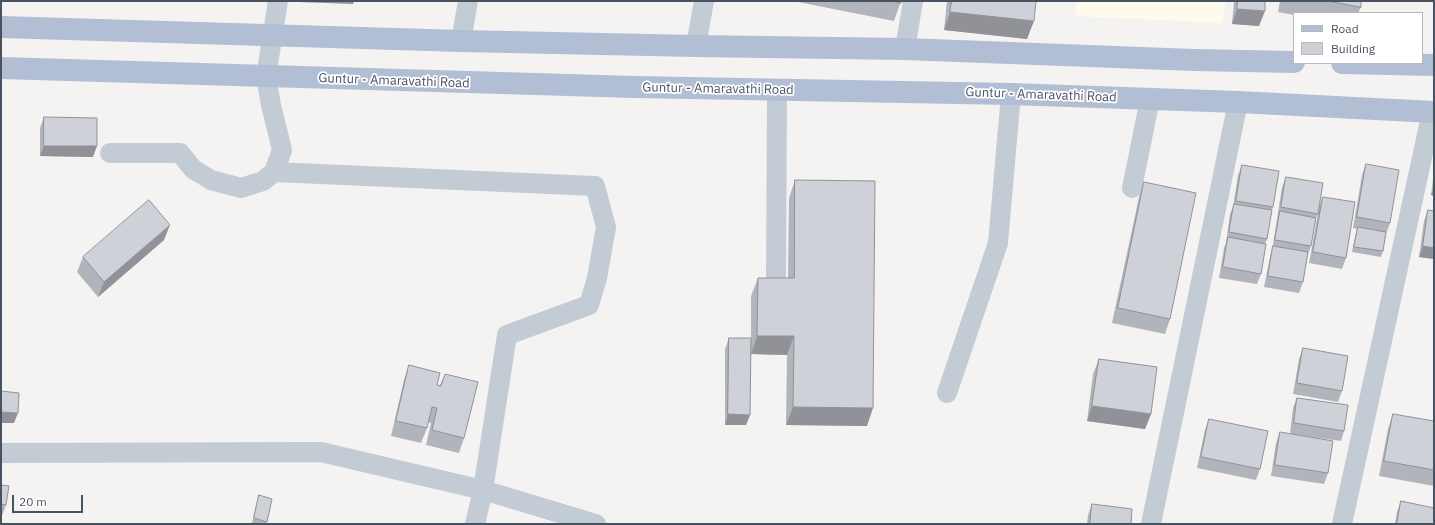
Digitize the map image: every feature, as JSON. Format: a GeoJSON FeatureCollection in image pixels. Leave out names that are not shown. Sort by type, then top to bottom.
{"type":"FeatureCollection","features":[{"type":"Feature","properties":{"kind":"main road"},"geometry":{"type":"LineString","coordinates":[[1,27],[461,41],[696,46],[905,48],[1194,60],[1293,62]]}},
{"type":"Feature","properties":{"kind":"main road"},"geometry":{"type":"LineString","coordinates":[[1388,64],[1434,65]]}},
{"type":"Feature","properties":{"kind":"main road","name":"Guntur - Amaravathi Road"},"geometry":{"type":"LineString","coordinates":[[1,68],[266,77],[778,90],[1010,94],[1238,102],[1433,112]]}},
{"type":"Feature","properties":{"kind":"street"},"geometry":{"type":"LineString","coordinates":[[110,153],[180,153],[193,169],[211,180],[241,188],[264,181],[274,172],[282,150],[271,106],[266,77],[278,1]]}},
{"type":"Feature","properties":{"kind":"street"},"geometry":{"type":"LineString","coordinates":[[461,41],[468,1]]}},
{"type":"Feature","properties":{"kind":"street"},"geometry":{"type":"LineString","coordinates":[[696,46],[704,1]]}},
{"type":"Feature","properties":{"kind":"street"},"geometry":{"type":"LineString","coordinates":[[905,48],[913,1]]}},
{"type":"Feature","properties":{"kind":"street"},"geometry":{"type":"LineString","coordinates":[[776,281],[778,90]]}},
{"type":"Feature","properties":{"kind":"street"},"geometry":{"type":"LineString","coordinates":[[947,393],[998,243],[1010,94]]}},
{"type":"Feature","properties":{"kind":"street"},"geometry":{"type":"LineString","coordinates":[[1132,188],[1150,99]]}},
{"type":"Feature","properties":{"kind":"street"},"geometry":{"type":"LineString","coordinates":[[1150,524],[1238,102]]}},
{"type":"Feature","properties":{"kind":"street"},"geometry":{"type":"LineString","coordinates":[[1342,524],[1433,112]]}},
{"type":"Feature","properties":{"kind":"street"},"geometry":{"type":"LineString","coordinates":[[274,172],[595,186],[606,227],[597,278],[589,305],[507,335],[482,490],[475,524]]}},
{"type":"Feature","properties":{"kind":"street"},"geometry":{"type":"LineString","coordinates":[[1,453],[321,452],[482,490],[596,524]]}},
{"type":"Feature","properties":{"kind":"shaded area"},"geometry":{"type":"Polygon","coordinates":[[[1077,1],[1226,1],[1222,23],[1076,16],[1077,1]]]}},
{"type":"Feature","properties":{"kind":"building"},"geometry":{"type":"Polygon","coordinates":[[[952,1],[1036,1],[1034,21],[950,12],[952,1]]]}},
{"type":"Feature","properties":{"kind":"building"},"geometry":{"type":"Polygon","coordinates":[[[1238,1],[1265,1],[1265,11],[1237,9],[1238,1]]]}},
{"type":"Feature","properties":{"kind":"building"},"geometry":{"type":"Polygon","coordinates":[[[1328,1],[1361,1],[1361,7],[1328,1]]]}},
{"type":"Feature","properties":{"kind":"building"},"geometry":{"type":"Polygon","coordinates":[[[44,117],[97,118],[97,146],[44,146],[44,117]]]}},
{"type":"Feature","properties":{"kind":"building"},"geometry":{"type":"Polygon","coordinates":[[[1366,164],[1399,170],[1390,223],[1357,217],[1366,164]]]}},
{"type":"Feature","properties":{"kind":"building"},"geometry":{"type":"Polygon","coordinates":[[[1242,165],[1279,171],[1273,207],[1236,201],[1242,165]]]}},
{"type":"Feature","properties":{"kind":"building"},"geometry":{"type":"Polygon","coordinates":[[[1286,177],[1323,183],[1318,214],[1281,207],[1286,177]]]}},
{"type":"Feature","properties":{"kind":"building"},"geometry":{"type":"Polygon","coordinates":[[[795,180],[875,181],[873,408],[793,407],[794,336],[757,336],[758,278],[794,278],[795,180]]]}},
{"type":"Feature","properties":{"kind":"building"},"geometry":{"type":"Polygon","coordinates":[[[1144,182],[1196,193],[1170,319],[1118,308],[1144,182]]]}},
{"type":"Feature","properties":{"kind":"building"},"geometry":{"type":"Polygon","coordinates":[[[1323,197],[1355,202],[1346,258],[1313,252],[1323,197]]]}},
{"type":"Feature","properties":{"kind":"building"},"geometry":{"type":"Polygon","coordinates":[[[149,200],[170,225],[104,282],[83,257],[149,200]]]}},
{"type":"Feature","properties":{"kind":"building"},"geometry":{"type":"Polygon","coordinates":[[[1234,204],[1272,210],[1267,239],[1229,232],[1234,204]]]}},
{"type":"Feature","properties":{"kind":"building"},"geometry":{"type":"Polygon","coordinates":[[[1428,210],[1434,211],[1434,248],[1423,246],[1428,210]]]}},
{"type":"Feature","properties":{"kind":"building"},"geometry":{"type":"Polygon","coordinates":[[[1280,211],[1316,218],[1311,246],[1275,240],[1280,211]]]}},
{"type":"Feature","properties":{"kind":"building"},"geometry":{"type":"Polygon","coordinates":[[[1358,227],[1386,232],[1383,251],[1354,247],[1358,227]]]}},
{"type":"Feature","properties":{"kind":"building"},"geometry":{"type":"Polygon","coordinates":[[[1228,237],[1266,244],[1261,274],[1223,267],[1228,237]]]}},
{"type":"Feature","properties":{"kind":"building"},"geometry":{"type":"Polygon","coordinates":[[[1273,246],[1308,252],[1303,282],[1268,276],[1273,246]]]}},
{"type":"Feature","properties":{"kind":"building"},"geometry":{"type":"Polygon","coordinates":[[[729,338],[751,338],[750,415],[728,414],[729,338]]]}},
{"type":"Feature","properties":{"kind":"building"},"geometry":{"type":"Polygon","coordinates":[[[1303,348],[1348,356],[1342,391],[1297,383],[1303,348]]]}},
{"type":"Feature","properties":{"kind":"building"},"geometry":{"type":"Polygon","coordinates":[[[1099,359],[1157,367],[1151,414],[1092,406],[1099,359]]]}},
{"type":"Feature","properties":{"kind":"building"},"geometry":{"type":"Polygon","coordinates":[[[409,365],[440,373],[437,385],[441,386],[445,374],[478,382],[464,438],[432,430],[437,408],[432,407],[427,428],[396,421],[409,365]]]}},
{"type":"Feature","properties":{"kind":"building"},"geometry":{"type":"Polygon","coordinates":[[[1,391],[19,393],[18,413],[1,412],[1,391]]]}},
{"type":"Feature","properties":{"kind":"building"},"geometry":{"type":"Polygon","coordinates":[[[1297,398],[1348,405],[1344,431],[1294,423],[1297,398]]]}},
{"type":"Feature","properties":{"kind":"building"},"geometry":{"type":"Polygon","coordinates":[[[1393,414],[1434,421],[1434,470],[1384,461],[1393,414]]]}},
{"type":"Feature","properties":{"kind":"building"},"geometry":{"type":"Polygon","coordinates":[[[1209,419],[1268,431],[1260,469],[1201,457],[1209,419]]]}},
{"type":"Feature","properties":{"kind":"building"},"geometry":{"type":"Polygon","coordinates":[[[1280,432],[1333,441],[1328,473],[1275,465],[1280,432]]]}},
{"type":"Feature","properties":{"kind":"building"},"geometry":{"type":"Polygon","coordinates":[[[1,485],[9,486],[6,505],[1,504],[1,485]]]}},
{"type":"Feature","properties":{"kind":"building"},"geometry":{"type":"Polygon","coordinates":[[[259,495],[272,499],[267,522],[254,518],[259,495]]]}},
{"type":"Feature","properties":{"kind":"building"},"geometry":{"type":"Polygon","coordinates":[[[1401,501],[1434,508],[1434,524],[1397,524],[1401,501]]]}},
{"type":"Feature","properties":{"kind":"building"},"geometry":{"type":"Polygon","coordinates":[[[1092,504],[1132,509],[1131,524],[1090,524],[1092,504]]]}}]}
